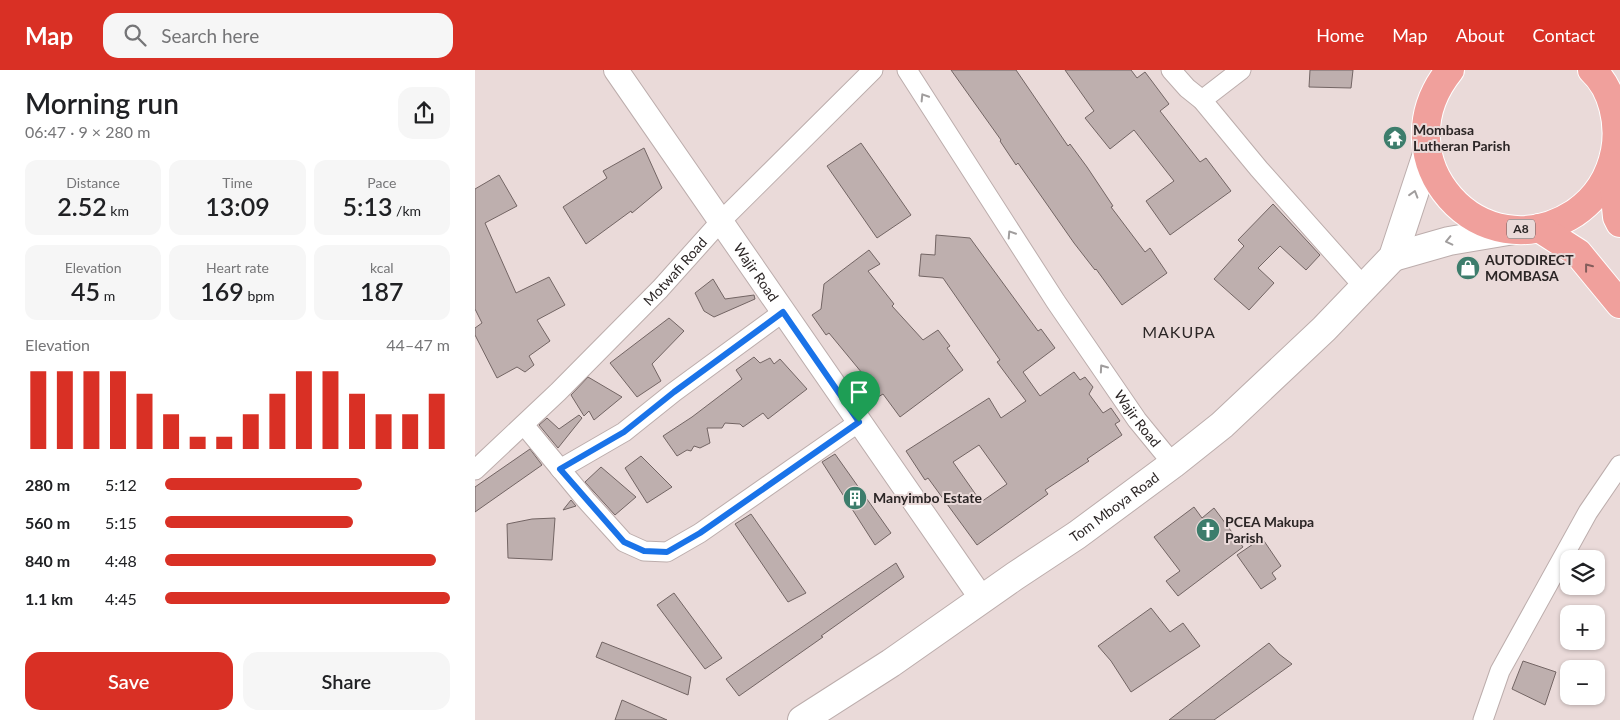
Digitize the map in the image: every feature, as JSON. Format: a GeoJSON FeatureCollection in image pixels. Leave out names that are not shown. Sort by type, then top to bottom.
{"type":"FeatureCollection","features":[{"type":"Feature","properties":{"kind":"highway"},"geometry":{"type":"LineString","coordinates":[[1592,70],[1608,93],[1617,136],[1617,217],[1620,223]]}},
{"type":"Feature","properties":{"kind":"highway","name":"A8"},"geometry":{"type":"LineString","coordinates":[[1440,74],[1429,105],[1425,129],[1427,154],[1435,177],[1449,198],[1467,214],[1490,225],[1527,229],[1578,253],[1620,304]]}},
{"type":"Feature","properties":{"kind":"highway","name":"A8"},"geometry":{"type":"LineString","coordinates":[[1527,229],[1563,220],[1584,206],[1601,188],[1617,136]]}},
{"type":"Feature","properties":{"kind":"main road"},"geometry":{"type":"LineString","coordinates":[[1393,257],[1427,154]]}},
{"type":"Feature","properties":{"kind":"main road"},"geometry":{"type":"LineString","coordinates":[[1393,257],[1449,241],[1527,229]]}},
{"type":"Feature","properties":{"kind":"main road","name":"Tom Mboya Road"},"geometry":{"type":"LineString","coordinates":[[803,720],[891,663],[1077,535],[1173,464],[1250,400],[1324,329],[1393,257]]}},
{"type":"Feature","properties":{"kind":"street","name":"Wajir Road"},"geometry":{"type":"LineString","coordinates":[[615,70],[982,599]]}},
{"type":"Feature","properties":{"kind":"street","name":"Motwafi Road"},"geometry":{"type":"LineString","coordinates":[[475,470],[524,425],[661,289],[721,222],[873,70]]}},
{"type":"Feature","properties":{"kind":"street","name":"Wajir Road"},"geometry":{"type":"LineString","coordinates":[[907,70],[1056,302],[1137,420],[1173,464]]}},
{"type":"Feature","properties":{"kind":"street"},"geometry":{"type":"LineString","coordinates":[[1171,70],[1187,88],[1202,100],[1265,176],[1364,287]]}},
{"type":"Feature","properties":{"kind":"street"},"geometry":{"type":"LineString","coordinates":[[1202,100],[1241,70]]}},
{"type":"Feature","properties":{"kind":"street"},"geometry":{"type":"LineString","coordinates":[[560,469],[624,432],[674,392],[783,312]]}},
{"type":"Feature","properties":{"kind":"street"},"geometry":{"type":"LineString","coordinates":[[524,425],[624,542],[644,551],[667,552],[700,533],[859,422]]}},
{"type":"Feature","properties":{"kind":"street"},"geometry":{"type":"LineString","coordinates":[[1483,720],[1500,670],[1588,512],[1620,465]]}},
{"type":"Feature","properties":{"kind":"building"},"geometry":{"type":"Polygon","coordinates":[[[951,70],[1016,70],[1068,146],[1070,144],[1087,167],[1113,206],[1111,207],[1145,252],[1150,248],[1167,273],[1122,305],[1074,243],[1018,163],[1016,165],[1001,140],[951,70]]]}},
{"type":"Feature","properties":{"kind":"building"},"geometry":{"type":"Polygon","coordinates":[[[1065,70],[1131,70],[1137,78],[1145,72],[1169,104],[1160,111],[1200,162],[1206,158],[1231,191],[1170,235],[1146,201],[1174,181],[1134,130],[1110,149],[1085,118],[1094,111],[1065,70]]]}},
{"type":"Feature","properties":{"kind":"building"},"geometry":{"type":"Polygon","coordinates":[[[1310,70],[1353,70],[1351,88],[1309,87],[1310,70]]]}},
{"type":"Feature","properties":{"kind":"building"},"geometry":{"type":"Polygon","coordinates":[[[861,143],[911,215],[877,238],[827,166],[861,143]]]}},
{"type":"Feature","properties":{"kind":"building"},"geometry":{"type":"Polygon","coordinates":[[[644,148],[662,188],[632,213],[631,211],[586,244],[563,207],[607,178],[603,171],[644,148]]]}},
{"type":"Feature","properties":{"kind":"building"},"geometry":{"type":"Polygon","coordinates":[[[499,175],[517,206],[485,223],[516,293],[549,277],[565,305],[537,320],[550,341],[529,356],[534,365],[525,372],[517,367],[497,378],[475,335],[475,328],[482,323],[475,309],[475,189],[499,175]]]}},
{"type":"Feature","properties":{"kind":"building"},"geometry":{"type":"Polygon","coordinates":[[[1273,204],[1320,255],[1306,270],[1280,246],[1258,268],[1274,283],[1249,310],[1214,279],[1244,246],[1238,240],[1273,204]]]}},
{"type":"Feature","properties":{"kind":"building"},"geometry":{"type":"Polygon","coordinates":[[[936,235],[970,238],[1038,331],[1041,329],[1055,348],[1023,372],[1040,396],[1074,372],[1080,380],[1085,377],[1093,387],[1089,394],[1103,413],[1111,408],[1120,421],[1115,424],[1122,435],[1087,459],[1089,461],[1045,490],[1048,494],[977,545],[928,478],[925,480],[906,451],[989,398],[1001,418],[1026,401],[997,362],[1000,360],[943,278],[919,276],[921,254],[935,255],[936,235]],[[979,445],[953,462],[981,502],[1007,484],[979,445]]]}},
{"type":"Feature","properties":{"kind":"building"},"geometry":{"type":"Polygon","coordinates":[[[869,250],[880,264],[868,271],[894,304],[892,306],[923,340],[938,330],[950,346],[947,348],[963,370],[900,417],[883,394],[878,397],[865,380],[867,379],[829,333],[826,335],[812,315],[821,309],[824,284],[869,250]]]}},
{"type":"Feature","properties":{"kind":"building"},"geometry":{"type":"Polygon","coordinates":[[[713,279],[725,299],[754,295],[755,299],[714,317],[704,311],[695,293],[713,279]]]}},
{"type":"Feature","properties":{"kind":"building"},"geometry":{"type":"Polygon","coordinates":[[[669,318],[684,331],[652,364],[661,381],[637,397],[610,363],[669,318]]]}},
{"type":"Feature","properties":{"kind":"building"},"geometry":{"type":"Polygon","coordinates":[[[754,357],[760,363],[770,358],[774,364],[780,359],[807,389],[768,419],[763,413],[743,427],[740,424],[725,423],[722,428],[707,428],[710,443],[700,448],[694,446],[691,451],[687,450],[677,456],[663,436],[692,417],[742,379],[736,370],[754,357]]]}},
{"type":"Feature","properties":{"kind":"building"},"geometry":{"type":"Polygon","coordinates":[[[588,377],[622,397],[594,420],[589,411],[584,416],[571,395],[588,377]]]}},
{"type":"Feature","properties":{"kind":"building"},"geometry":{"type":"Polygon","coordinates":[[[579,415],[582,418],[558,448],[539,425],[547,418],[559,429],[579,415]]]}},
{"type":"Feature","properties":{"kind":"building"},"geometry":{"type":"Polygon","coordinates":[[[530,449],[542,465],[475,512],[475,487],[530,449]]]}},
{"type":"Feature","properties":{"kind":"building","name":"Manyimbo Estate"},"geometry":{"type":"Polygon","coordinates":[[[835,454],[891,533],[875,545],[822,462],[835,454]]]}},
{"type":"Feature","properties":{"kind":"building"},"geometry":{"type":"Polygon","coordinates":[[[641,456],[672,487],[647,503],[625,468],[641,456]]]}},
{"type":"Feature","properties":{"kind":"building"},"geometry":{"type":"Polygon","coordinates":[[[601,467],[636,497],[615,515],[585,482],[601,467]]]}},
{"type":"Feature","properties":{"kind":"building"},"geometry":{"type":"Polygon","coordinates":[[[571,500],[576,506],[563,510],[571,500]]]}},
{"type":"Feature","properties":{"kind":"building"},"geometry":{"type":"Polygon","coordinates":[[[1194,507],[1202,518],[1214,508],[1243,547],[1178,596],[1166,581],[1180,571],[1154,537],[1194,507]]]}},
{"type":"Feature","properties":{"kind":"building"},"geometry":{"type":"Polygon","coordinates":[[[751,514],[806,593],[788,602],[735,524],[751,514]]]}},
{"type":"Feature","properties":{"kind":"building"},"geometry":{"type":"Polygon","coordinates":[[[555,518],[552,560],[508,558],[507,524],[532,519],[555,518]]]}},
{"type":"Feature","properties":{"kind":"building"},"geometry":{"type":"Polygon","coordinates":[[[1262,538],[1281,566],[1272,573],[1276,579],[1261,589],[1237,555],[1262,538]]]}},
{"type":"Feature","properties":{"kind":"building"},"geometry":{"type":"Polygon","coordinates":[[[896,563],[904,577],[739,696],[726,679],[896,563]]]}},
{"type":"Feature","properties":{"kind":"building"},"geometry":{"type":"Polygon","coordinates":[[[674,593],[722,658],[705,669],[657,605],[674,593]]]}},
{"type":"Feature","properties":{"kind":"building"},"geometry":{"type":"Polygon","coordinates":[[[1151,608],[1170,632],[1183,623],[1200,646],[1131,692],[1111,661],[1098,646],[1151,608]]]}},
{"type":"Feature","properties":{"kind":"building"},"geometry":{"type":"Polygon","coordinates":[[[602,642],[691,677],[688,695],[596,657],[602,642]]]}},
{"type":"Feature","properties":{"kind":"building"},"geometry":{"type":"Polygon","coordinates":[[[1269,643],[1292,664],[1214,720],[1169,720],[1269,643]]]}},
{"type":"Feature","properties":{"kind":"building"},"geometry":{"type":"Polygon","coordinates":[[[1523,661],[1556,672],[1545,705],[1512,689],[1523,661]]]}},
{"type":"Feature","properties":{"kind":"building"},"geometry":{"type":"Polygon","coordinates":[[[622,700],[667,720],[615,720],[622,700]]]}},
{"type":"Feature","properties":{"kind":"place","name":"Mombasa Lutheran Parish"},"geometry":{"type":"Point","coordinates":[1395,138]}},
{"type":"Feature","properties":{"kind":"place","name":"AUTODIRECT MOMBASA"},"geometry":{"type":"Point","coordinates":[1468,268]}},
{"type":"Feature","properties":{"kind":"place","name":"Manyimbo Estate"},"geometry":{"type":"Point","coordinates":[855,498]}},
{"type":"Feature","properties":{"kind":"place","name":"PCEA Makupa Parish"},"geometry":{"type":"Point","coordinates":[1208,530]}},
{"type":"Feature","properties":{"kind":"district","name":"MAKUPA"},"geometry":{"type":"Point","coordinates":[1179,332]}},
{"type":"Feature","properties":{"kind":"route"},"geometry":{"type":"LineString","coordinates":[[783,312],[859,422],[700,533],[667,552],[644,551],[624,542],[560,469],[624,432],[674,392],[783,312]]}}]}
